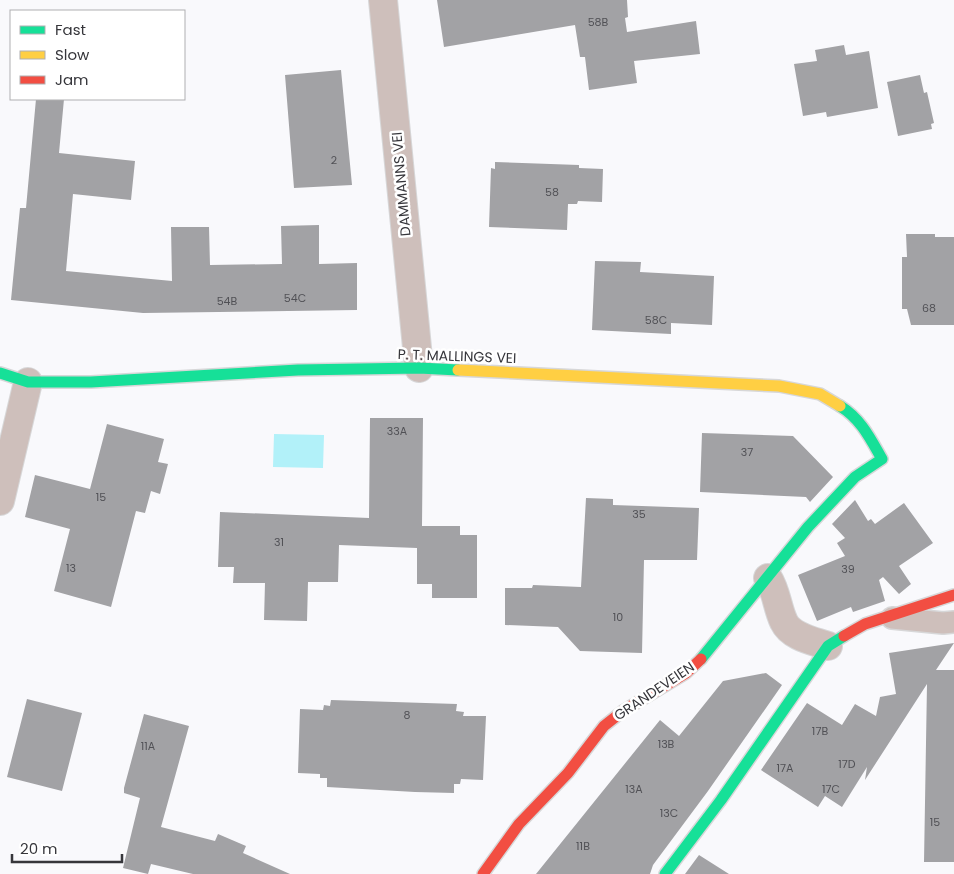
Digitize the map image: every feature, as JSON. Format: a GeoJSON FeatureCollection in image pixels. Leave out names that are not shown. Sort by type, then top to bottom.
{"type":"FeatureCollection","features":[{"type":"Feature","properties":{"kind":"street","name":"DAMMANNS VEI"},"geometry":{"type":"LineString","coordinates":[[384,0],[419,368]]}},
{"type":"Feature","properties":{"kind":"street","name":"P. T. MALLINGS VEI"},"geometry":{"type":"LineString","coordinates":[[0,373],[28,382],[91,382],[279,370],[419,368],[621,380],[744,384],[820,394],[854,415],[868,433],[882,459]]}},
{"type":"Feature","properties":{"kind":"street"},"geometry":{"type":"LineString","coordinates":[[0,501],[28,382]]}},
{"type":"Feature","properties":{"kind":"street","name":"GRANDEVEIEN"},"geometry":{"type":"LineString","coordinates":[[483,874],[518,824],[568,773],[604,726],[623,711],[686,673],[711,649],[808,527],[855,477],[882,459]]}},
{"type":"Feature","properties":{"kind":"street"},"geometry":{"type":"LineString","coordinates":[[768,578],[777,595],[784,623],[789,630],[799,636],[828,646]]}},
{"type":"Feature","properties":{"kind":"street"},"geometry":{"type":"LineString","coordinates":[[665,874],[721,800],[828,646],[865,624],[954,595]]}},
{"type":"Feature","properties":{"kind":"lane"},"geometry":{"type":"LineString","coordinates":[[883,617],[942,623],[954,622]]}},
{"type":"Feature","properties":{"kind":"water"},"geometry":{"type":"Polygon","coordinates":[[[274,434],[324,435],[323,468],[273,467],[274,434]]]}},
{"type":"Feature","properties":{"kind":"building"},"geometry":{"type":"Polygon","coordinates":[[[437,0],[627,0],[628,17],[625,18],[627,32],[696,21],[700,54],[634,61],[637,83],[589,90],[585,57],[580,57],[575,25],[444,47],[437,0]]]}},
{"type":"Feature","properties":{"kind":"building"},"geometry":{"type":"Polygon","coordinates":[[[844,45],[846,55],[869,51],[878,108],[827,117],[826,112],[803,116],[794,64],[817,61],[815,50],[844,45]]]}},
{"type":"Feature","properties":{"kind":"building"},"geometry":{"type":"Polygon","coordinates":[[[341,70],[352,185],[294,188],[285,75],[341,70]]]}},
{"type":"Feature","properties":{"kind":"building"},"geometry":{"type":"Polygon","coordinates":[[[920,75],[924,93],[927,92],[934,123],[931,124],[932,129],[898,136],[887,82],[920,75]]]}},
{"type":"Feature","properties":{"kind":"building"},"geometry":{"type":"Polygon","coordinates":[[[36,100],[64,100],[59,153],[135,161],[131,200],[73,194],[66,271],[172,281],[171,227],[209,227],[210,265],[282,264],[281,226],[319,225],[319,264],[357,263],[357,310],[143,313],[11,300],[20,208],[26,208],[36,100]]]}},
{"type":"Feature","properties":{"kind":"building"},"geometry":{"type":"Polygon","coordinates":[[[495,162],[579,165],[579,168],[603,169],[602,202],[578,201],[577,204],[568,204],[567,230],[489,227],[491,168],[495,169],[495,162]]]}},
{"type":"Feature","properties":{"kind":"building"},"geometry":{"type":"Polygon","coordinates":[[[906,234],[935,234],[935,237],[954,237],[954,325],[911,325],[907,309],[902,309],[902,257],[907,257],[906,234]]]}},
{"type":"Feature","properties":{"kind":"building"},"geometry":{"type":"Polygon","coordinates":[[[595,261],[641,262],[640,272],[714,276],[712,325],[671,323],[671,334],[592,330],[595,261]]]}},
{"type":"Feature","properties":{"kind":"building"},"geometry":{"type":"Polygon","coordinates":[[[370,418],[423,418],[422,526],[460,526],[460,535],[477,535],[477,598],[432,598],[432,584],[417,584],[417,548],[339,545],[338,582],[308,582],[307,621],[264,620],[265,583],[233,583],[234,567],[218,567],[220,512],[369,518],[370,418]]]}},
{"type":"Feature","properties":{"kind":"building"},"geometry":{"type":"Polygon","coordinates":[[[107,424],[164,439],[158,462],[168,464],[160,494],[151,491],[145,513],[136,511],[111,607],[54,591],[70,529],[25,517],[35,475],[90,489],[107,424]]]}},
{"type":"Feature","properties":{"kind":"building"},"geometry":{"type":"Polygon","coordinates":[[[702,433],[793,436],[833,477],[810,502],[806,497],[700,492],[702,433]]]}},
{"type":"Feature","properties":{"kind":"building"},"geometry":{"type":"Polygon","coordinates":[[[586,498],[613,499],[613,505],[699,508],[697,560],[644,560],[642,653],[580,651],[558,627],[505,625],[505,588],[532,588],[533,585],[581,587],[586,498]]]}},
{"type":"Feature","properties":{"kind":"building"},"geometry":{"type":"Polygon","coordinates":[[[855,500],[868,521],[871,519],[875,524],[904,503],[933,543],[899,566],[911,584],[899,594],[883,577],[879,580],[885,601],[853,612],[851,607],[817,621],[798,575],[845,556],[837,543],[845,538],[832,524],[855,500]]]}},
{"type":"Feature","properties":{"kind":"building"},"geometry":{"type":"Polygon","coordinates":[[[954,643],[936,670],[954,670],[954,862],[924,862],[927,684],[865,780],[867,767],[842,807],[825,796],[818,807],[761,770],[807,703],[842,725],[855,704],[876,716],[880,697],[896,694],[889,653],[954,643]]]}},
{"type":"Feature","properties":{"kind":"building"},"geometry":{"type":"Polygon","coordinates":[[[766,673],[782,685],[708,791],[653,865],[650,874],[536,874],[660,720],[679,736],[723,681],[766,673]]]}},
{"type":"Feature","properties":{"kind":"building"},"geometry":{"type":"Polygon","coordinates":[[[27,699],[82,713],[62,791],[7,777],[27,699]]]}},
{"type":"Feature","properties":{"kind":"building"},"geometry":{"type":"Polygon","coordinates":[[[331,700],[457,704],[456,711],[464,712],[463,716],[486,716],[483,780],[461,779],[460,784],[454,784],[454,793],[415,792],[327,787],[327,778],[320,778],[320,774],[298,773],[300,709],[323,710],[324,705],[330,706],[331,700]]]}},
{"type":"Feature","properties":{"kind":"building"},"geometry":{"type":"Polygon","coordinates":[[[144,714],[189,726],[161,827],[215,841],[218,834],[246,846],[243,853],[290,874],[193,874],[151,864],[148,874],[123,868],[140,798],[124,793],[124,788],[144,714]]]}},
{"type":"Feature","properties":{"kind":"building"},"geometry":{"type":"Polygon","coordinates":[[[699,855],[729,874],[685,874],[699,855]]]}},
{"type":"Feature","properties":{"kind":"traffic: fast"},"geometry":{"type":"LineString","coordinates":[[0,373],[28,382],[91,382],[298,370],[419,368],[458,370]]}},
{"type":"Feature","properties":{"kind":"traffic: fast"},"geometry":{"type":"LineString","coordinates":[[701,659],[808,527],[855,477],[882,459],[859,423],[840,406]]}},
{"type":"Feature","properties":{"kind":"traffic: fast"},"geometry":{"type":"LineString","coordinates":[[665,874],[721,800],[828,646],[844,636]]}},
{"type":"Feature","properties":{"kind":"traffic: slow"},"geometry":{"type":"LineString","coordinates":[[458,370],[779,386],[820,394],[840,406]]}},
{"type":"Feature","properties":{"kind":"traffic: jam"},"geometry":{"type":"LineString","coordinates":[[844,636],[865,624],[954,595]]}},
{"type":"Feature","properties":{"kind":"traffic: jam"},"geometry":{"type":"LineString","coordinates":[[483,874],[519,824],[568,773],[604,726],[623,711],[686,673],[701,659]]}}]}
